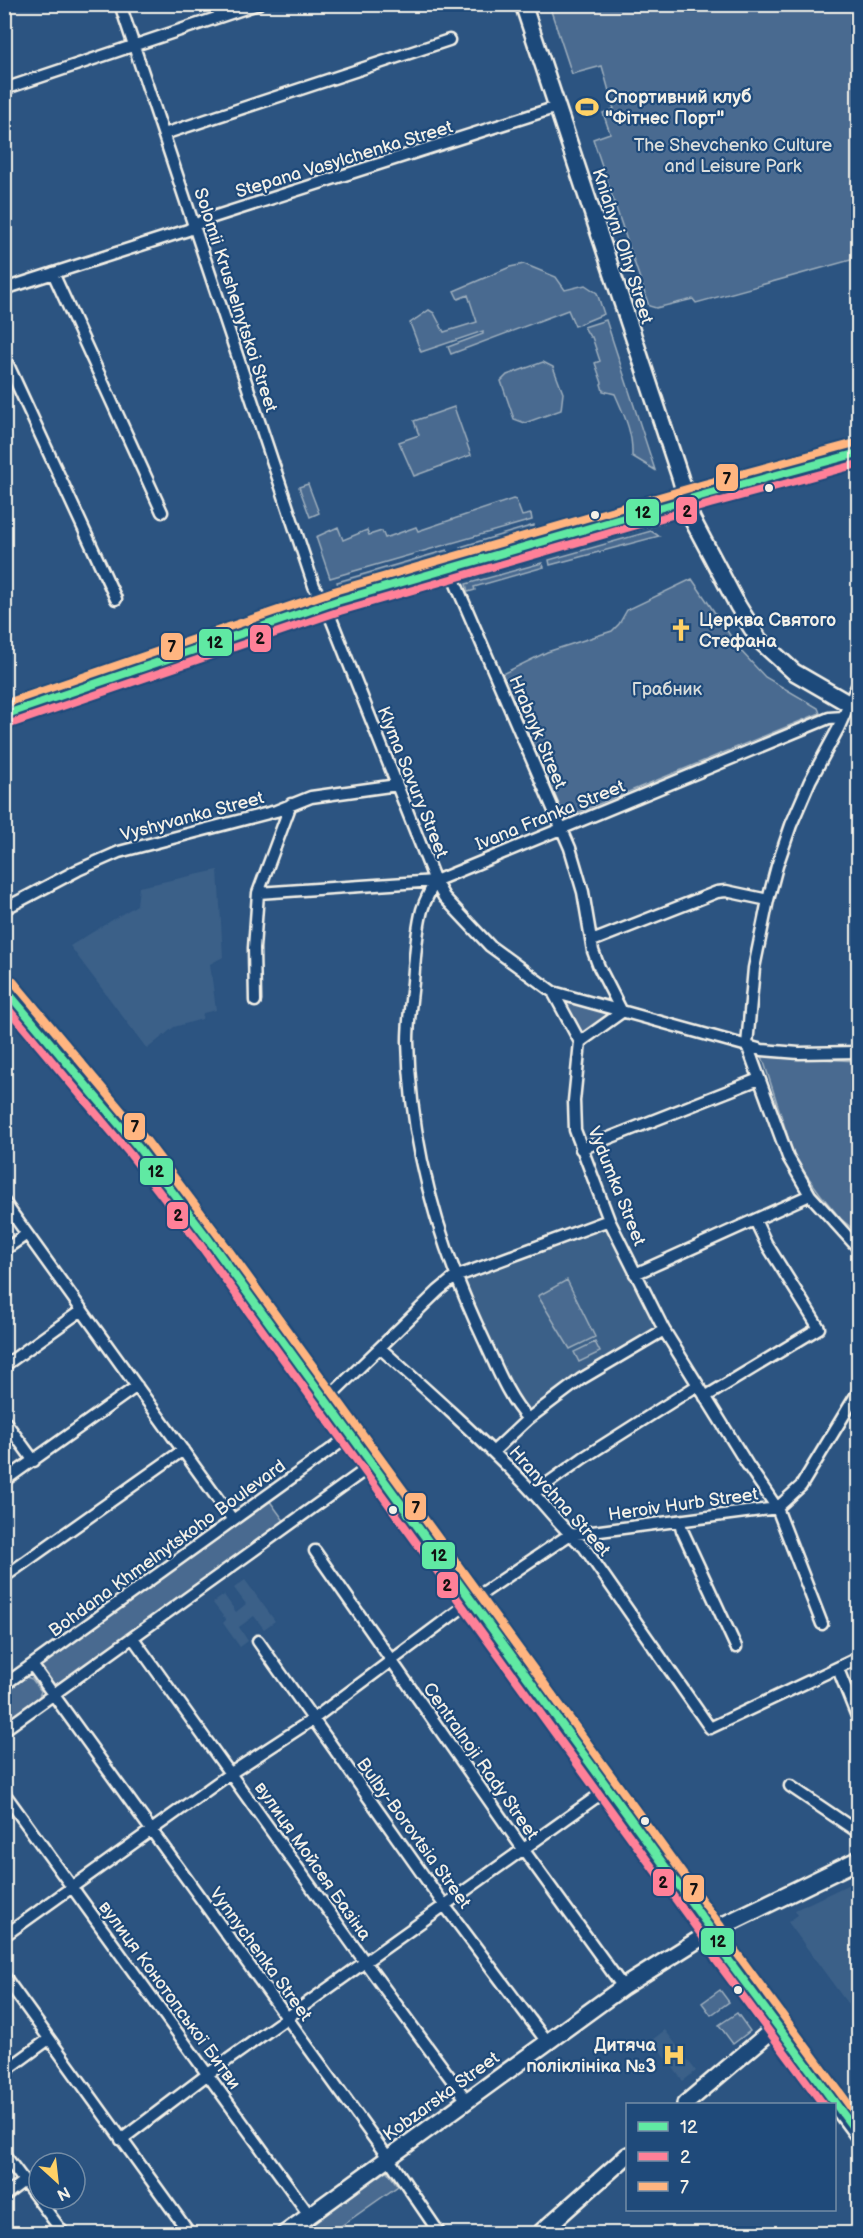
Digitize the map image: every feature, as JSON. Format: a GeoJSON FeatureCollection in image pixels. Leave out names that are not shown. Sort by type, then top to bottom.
{"type":"FeatureCollection","features":[{"type":"Feature","properties":{"kind":"main road"},"geometry":{"type":"LineString","coordinates":[[4,715],[324,606],[686,500],[858,453]]}},
{"type":"Feature","properties":{"kind":"main road"},"geometry":{"type":"LineString","coordinates":[[4,987],[144,1155],[609,1788],[711,1931],[724,1954],[835,2103]]}},
{"type":"Feature","properties":{"kind":"main road"},"geometry":{"type":"LineString","coordinates":[[711,1931],[858,1860]]}},
{"type":"Feature","properties":{"kind":"main road"},"geometry":{"type":"LineString","coordinates":[[836,2105],[858,2134]]}},
{"type":"Feature","properties":{"kind":"street","name":"Solomii Krushelnytskoi Street"},"geometry":{"type":"LineString","coordinates":[[120,4],[314,586],[324,606]]}},
{"type":"Feature","properties":{"kind":"street"},"geometry":{"type":"LineString","coordinates":[[4,89],[258,4]]}},
{"type":"Feature","properties":{"kind":"street","name":"Kniahyni Olhy Street"},"geometry":{"type":"LineString","coordinates":[[523,4],[692,519],[717,569],[759,640],[795,672],[850,710]]}},
{"type":"Feature","properties":{"kind":"street"},"geometry":{"type":"LineString","coordinates":[[164,134],[449,40]]}},
{"type":"Feature","properties":{"kind":"street","name":"Stepana Vasylchenka Street"},"geometry":{"type":"LineString","coordinates":[[4,289],[188,230],[204,220],[557,107]]}},
{"type":"Feature","properties":{"kind":"street"},"geometry":{"type":"LineString","coordinates":[[53,273],[162,512]]}},
{"type":"Feature","properties":{"kind":"street"},"geometry":{"type":"LineString","coordinates":[[4,356],[116,599]]}},
{"type":"Feature","properties":{"kind":"street","name":"Hrabnyk Street"},"geometry":{"type":"LineString","coordinates":[[449,568],[561,828],[578,873],[591,941],[599,968],[622,1012]]}},
{"type":"Feature","properties":{"kind":"street","name":"Klyma Savury Street"},"geometry":{"type":"LineString","coordinates":[[324,606],[332,621],[435,881],[422,908],[408,1040],[421,1156],[433,1208],[455,1277],[496,1365],[528,1419]]}},
{"type":"Feature","properties":{"kind":"street"},"geometry":{"type":"LineString","coordinates":[[858,684],[850,710],[810,781],[791,825],[768,900],[754,968],[747,1045],[788,1158],[810,1195],[858,1248]]}},
{"type":"Feature","properties":{"kind":"street","name":"Ivana Franka Street"},"geometry":{"type":"LineString","coordinates":[[258,893],[435,881],[850,710]]}},
{"type":"Feature","properties":{"kind":"street","name":"Vyshyvanka Street"},"geometry":{"type":"LineString","coordinates":[[4,909],[118,852],[265,814],[311,797],[397,785]]}},
{"type":"Feature","properties":{"kind":"street"},"geometry":{"type":"LineString","coordinates":[[255,1001],[254,948],[258,893],[291,804]]}},
{"type":"Feature","properties":{"kind":"street"},"geometry":{"type":"LineString","coordinates":[[435,881],[444,897],[490,946],[510,963],[553,992],[762,1050],[799,1053],[858,1052]]}},
{"type":"Feature","properties":{"kind":"street"},"geometry":{"type":"LineString","coordinates":[[591,941],[717,892],[726,891],[768,900]]}},
{"type":"Feature","properties":{"kind":"street"},"geometry":{"type":"LineString","coordinates":[[553,992],[580,1042],[622,1012]]}},
{"type":"Feature","properties":{"kind":"street","name":"Vydumka Street"},"geometry":{"type":"LineString","coordinates":[[580,1042],[574,1101],[575,1130],[609,1220],[664,1330],[777,1508],[822,1624]]}},
{"type":"Feature","properties":{"kind":"street"},"geometry":{"type":"LineString","coordinates":[[581,1149],[759,1079]]}},
{"type":"Feature","properties":{"kind":"street"},"geometry":{"type":"LineString","coordinates":[[635,1274],[810,1195]]}},
{"type":"Feature","properties":{"kind":"street"},"geometry":{"type":"LineString","coordinates":[[4,1203],[233,1520]]}},
{"type":"Feature","properties":{"kind":"street"},"geometry":{"type":"LineString","coordinates":[[326,1400],[455,1277],[609,1220]]}},
{"type":"Feature","properties":{"kind":"street"},"geometry":{"type":"LineString","coordinates":[[705,1397],[819,1328],[766,1243],[755,1220]]}},
{"type":"Feature","properties":{"kind":"street"},"geometry":{"type":"LineString","coordinates":[[4,1250],[27,1234]]}},
{"type":"Feature","properties":{"kind":"street"},"geometry":{"type":"LineString","coordinates":[[4,1366],[82,1311]]}},
{"type":"Feature","properties":{"kind":"street"},"geometry":{"type":"LineString","coordinates":[[493,1452],[528,1419],[581,1379],[664,1330]]}},
{"type":"Feature","properties":{"kind":"street","name":"Hranychna Street"},"geometry":{"type":"LineString","coordinates":[[380,1348],[493,1452],[534,1493],[569,1535],[584,1547],[710,1728],[838,1669]]}},
{"type":"Feature","properties":{"kind":"street"},"geometry":{"type":"LineString","coordinates":[[534,1493],[698,1385]]}},
{"type":"Feature","properties":{"kind":"street"},"geometry":{"type":"LineString","coordinates":[[4,1481],[137,1386]]}},
{"type":"Feature","properties":{"kind":"street","name":"Heroiv Hurb Street"},"geometry":{"type":"LineString","coordinates":[[4,1936],[231,1773],[312,1720],[471,1601],[569,1535],[777,1508],[801,1486],[858,1392]]}},
{"type":"Feature","properties":{"kind":"street"},"geometry":{"type":"LineString","coordinates":[[4,1420],[34,1461]]}},
{"type":"Feature","properties":{"kind":"street","name":"Bohdana Khmelnytskoho Boulevard"},"geometry":{"type":"LineString","coordinates":[[4,1685],[351,1435]]}},
{"type":"Feature","properties":{"kind":"street"},"geometry":{"type":"LineString","coordinates":[[4,1577],[183,1450]]}},
{"type":"Feature","properties":{"kind":"street"},"geometry":{"type":"LineString","coordinates":[[4,1730],[372,1465]]}},
{"type":"Feature","properties":{"kind":"street"},"geometry":{"type":"LineString","coordinates":[[680,1522],[736,1647]]}},
{"type":"Feature","properties":{"kind":"street","name":"Centralnoji Rady Street"},"geometry":{"type":"LineString","coordinates":[[315,1551],[523,1849],[623,1987]]}},
{"type":"Feature","properties":{"kind":"street","name":"вулиця Мойсея Базіна"},"geometry":{"type":"LineString","coordinates":[[134,1638],[365,1962],[468,2102]]}},
{"type":"Feature","properties":{"kind":"street","name":"Bulby-Borovtsia Street"},"geometry":{"type":"LineString","coordinates":[[258,1641],[445,1906],[547,2042]]}},
{"type":"Feature","properties":{"kind":"street"},"geometry":{"type":"LineString","coordinates":[[858,1658],[838,1669],[858,1719]]}},
{"type":"Feature","properties":{"kind":"street"},"geometry":{"type":"LineString","coordinates":[[32,1665],[52,1695]]}},
{"type":"Feature","properties":{"kind":"street","name":"Vynnychenka Street"},"geometry":{"type":"LineString","coordinates":[[52,1695],[389,2159],[440,2234]]}},
{"type":"Feature","properties":{"kind":"street"},"geometry":{"type":"LineString","coordinates":[[790,1786],[858,1832]]}},
{"type":"Feature","properties":{"kind":"street"},"geometry":{"type":"LineString","coordinates":[[121,2140],[286,2017],[609,1788]]}},
{"type":"Feature","properties":{"kind":"street","name":"вулиця Конотопської Битви"},"geometry":{"type":"LineString","coordinates":[[4,1793],[310,2216]]}},
{"type":"Feature","properties":{"kind":"street","name":"Kobzarska Street"},"geometry":{"type":"LineString","coordinates":[[284,2234],[623,1987],[711,1931]]}},
{"type":"Feature","properties":{"kind":"street"},"geometry":{"type":"LineString","coordinates":[[4,1976],[190,2234]]}},
{"type":"Feature","properties":{"kind":"street"},"geometry":{"type":"LineString","coordinates":[[686,2103],[777,2026]]}},
{"type":"Feature","properties":{"kind":"street"},"geometry":{"type":"LineString","coordinates":[[4,2072],[49,2039]]}},
{"type":"Feature","properties":{"kind":"street"},"geometry":{"type":"LineString","coordinates":[[4,2154],[64,2234]]}},
{"type":"Feature","properties":{"kind":"street"},"geometry":{"type":"LineString","coordinates":[[540,2234],[626,2156]]}},
{"type":"Feature","properties":{"kind":"street"},"geometry":{"type":"LineString","coordinates":[[4,2196],[24,2181]]}},
{"type":"Feature","properties":{"kind":"shaded area"},"geometry":{"type":"Polygon","coordinates":[[[218,870],[223,957],[210,964],[216,1010],[203,1013],[202,1019],[174,1027],[147,1049],[70,946],[137,905],[139,887],[218,870]]]}},
{"type":"Feature","properties":{"kind":"shaded area"},"geometry":{"type":"Polygon","coordinates":[[[609,1220],[664,1330],[528,1419],[455,1277],[609,1220]]]}},
{"type":"Feature","properties":{"kind":"shaded area"},"geometry":{"type":"Polygon","coordinates":[[[245,1580],[275,1621],[264,1629],[254,1616],[239,1627],[248,1641],[240,1647],[223,1623],[226,1620],[213,1603],[224,1595],[236,1612],[246,1604],[234,1588],[245,1580]]]}},
{"type":"Feature","properties":{"kind":"shaded area"},"geometry":{"type":"Polygon","coordinates":[[[858,1880],[858,2018],[788,1922],[798,1915],[795,1910],[858,1880]]]}},
{"type":"Feature","properties":{"kind":"shaded area","name":"Дитяча поліклініка №3"},"geometry":{"type":"Polygon","coordinates":[[[665,2030],[696,2071],[683,2081],[652,2040],[665,2030]]]}},
{"type":"Feature","properties":{"kind":"green space","name":"The Shevchenko Culture and Leisure Park"},"geometry":{"type":"Polygon","coordinates":[[[549,5],[858,5],[858,258],[696,303],[693,299],[656,308],[649,306],[593,139],[610,133],[603,113],[614,109],[602,66],[572,74],[549,5]]]}},
{"type":"Feature","properties":{"kind":"green space"},"geometry":{"type":"Polygon","coordinates":[[[524,264],[556,277],[565,290],[585,285],[597,293],[604,314],[575,326],[568,310],[451,354],[448,347],[483,334],[483,331],[421,352],[410,323],[429,310],[434,313],[444,332],[477,322],[468,295],[458,299],[454,291],[510,267],[524,264]]]}},
{"type":"Feature","properties":{"kind":"green space"},"geometry":{"type":"Polygon","coordinates":[[[606,320],[655,470],[632,456],[629,431],[615,394],[603,391],[595,363],[600,361],[592,337],[584,327],[606,320]]]}},
{"type":"Feature","properties":{"kind":"green space"},"geometry":{"type":"Polygon","coordinates":[[[543,362],[553,367],[563,393],[561,410],[525,423],[514,419],[501,381],[507,375],[543,362]]]}},
{"type":"Feature","properties":{"kind":"green space"},"geometry":{"type":"Polygon","coordinates":[[[454,407],[471,455],[414,476],[399,442],[419,435],[414,421],[454,407]]]}},
{"type":"Feature","properties":{"kind":"green space"},"geometry":{"type":"Polygon","coordinates":[[[308,484],[319,513],[310,517],[299,487],[308,484]]]}},
{"type":"Feature","properties":{"kind":"green space"},"geometry":{"type":"Polygon","coordinates":[[[513,499],[516,500],[522,516],[531,514],[532,520],[330,578],[316,537],[338,527],[343,540],[367,530],[369,535],[382,531],[385,538],[416,527],[418,531],[513,499]]]}},
{"type":"Feature","properties":{"kind":"green space"},"geometry":{"type":"Polygon","coordinates":[[[663,519],[664,523],[548,555],[546,551],[663,519]]]}},
{"type":"Feature","properties":{"kind":"green space"},"geometry":{"type":"Polygon","coordinates":[[[534,525],[534,532],[528,535],[462,554],[460,547],[534,525]]]}},
{"type":"Feature","properties":{"kind":"green space"},"geometry":{"type":"Polygon","coordinates":[[[651,531],[659,536],[550,565],[549,560],[651,531]]]}},
{"type":"Feature","properties":{"kind":"green space"},"geometry":{"type":"Polygon","coordinates":[[[447,550],[449,558],[339,590],[337,582],[447,550]]]}},
{"type":"Feature","properties":{"kind":"green space"},"geometry":{"type":"Polygon","coordinates":[[[540,553],[541,557],[463,579],[462,575],[540,553]]]}},
{"type":"Feature","properties":{"kind":"green space"},"geometry":{"type":"Polygon","coordinates":[[[542,563],[544,567],[474,587],[475,590],[468,592],[466,584],[542,563]]]}},
{"type":"Feature","properties":{"kind":"green space","name":"Грабник"},"geometry":{"type":"Polygon","coordinates":[[[692,579],[740,650],[765,677],[818,708],[820,713],[565,818],[502,674],[547,652],[612,631],[627,610],[692,579]]]}},
{"type":"Feature","properties":{"kind":"green space"},"geometry":{"type":"Polygon","coordinates":[[[565,1001],[607,1013],[608,1017],[581,1035],[565,1001]]]}},
{"type":"Feature","properties":{"kind":"green space"},"geometry":{"type":"Polygon","coordinates":[[[762,1056],[858,1061],[858,1233],[841,1219],[795,1159],[762,1056]]]}},
{"type":"Feature","properties":{"kind":"green space"},"geometry":{"type":"Polygon","coordinates":[[[567,1280],[595,1337],[570,1349],[538,1296],[567,1280]]]}},
{"type":"Feature","properties":{"kind":"green space"},"geometry":{"type":"Polygon","coordinates":[[[595,1342],[600,1352],[579,1362],[574,1352],[595,1342]]]}},
{"type":"Feature","properties":{"kind":"green space"},"geometry":{"type":"Polygon","coordinates":[[[269,1500],[285,1522],[55,1687],[39,1666],[269,1500]]]}},
{"type":"Feature","properties":{"kind":"green space"},"geometry":{"type":"Polygon","coordinates":[[[26,1677],[32,1679],[41,1691],[39,1697],[5,1722],[5,1693],[26,1677]]]}},
{"type":"Feature","properties":{"kind":"green space"},"geometry":{"type":"Polygon","coordinates":[[[720,1990],[729,2002],[711,2015],[702,2003],[720,1990]]]}},
{"type":"Feature","properties":{"kind":"green space"},"geometry":{"type":"Polygon","coordinates":[[[737,2013],[750,2031],[733,2044],[719,2025],[737,2013]]]}},
{"type":"Feature","properties":{"kind":"green space"},"geometry":{"type":"Polygon","coordinates":[[[387,2171],[398,2186],[331,2233],[299,2233],[387,2171]]]}},
{"type":"Feature","properties":{"kind":"transit line","name":"7"},"geometry":{"type":"LineString","coordinates":[[4,704],[334,591],[704,484],[855,443]]}},
{"type":"Feature","properties":{"kind":"transit line","name":"12"},"geometry":{"type":"LineString","coordinates":[[4,715],[337,601],[707,494],[858,453]]}},
{"type":"Feature","properties":{"kind":"transit line","name":"2"},"geometry":{"type":"LineString","coordinates":[[7,725],[340,611],[710,504],[858,464]]}},
{"type":"Feature","properties":{"kind":"transit line","name":"7"},"geometry":{"type":"LineString","coordinates":[[12,980],[146,1140],[217,1234],[720,1925],[733,1948],[858,2117]]}},
{"type":"Feature","properties":{"kind":"transit line","name":"12"},"geometry":{"type":"LineString","coordinates":[[4,988],[138,1147],[209,1240],[712,1931],[724,1954],[835,2103]]}},
{"type":"Feature","properties":{"kind":"transit line","name":"2"},"geometry":{"type":"LineString","coordinates":[[4,1004],[130,1154],[201,1246],[703,1937],[716,1960],[822,2103]]}},
{"type":"Feature","properties":{"kind":"transit line","name":"12"},"geometry":{"type":"LineString","coordinates":[[836,2104],[858,2134]]}},
{"type":"Feature","properties":{"kind":"place","name":"Спортивний клуб \"Фітнес Порт\""},"geometry":{"type":"Point","coordinates":[587,107]}},
{"type":"Feature","properties":{"kind":"place","name":"Церква Святого Стефана"},"geometry":{"type":"Point","coordinates":[681,630]}},
{"type":"Feature","properties":{"kind":"place","name":"Дитяча поліклініка №3"},"geometry":{"type":"Point","coordinates":[674,2055]}}]}
